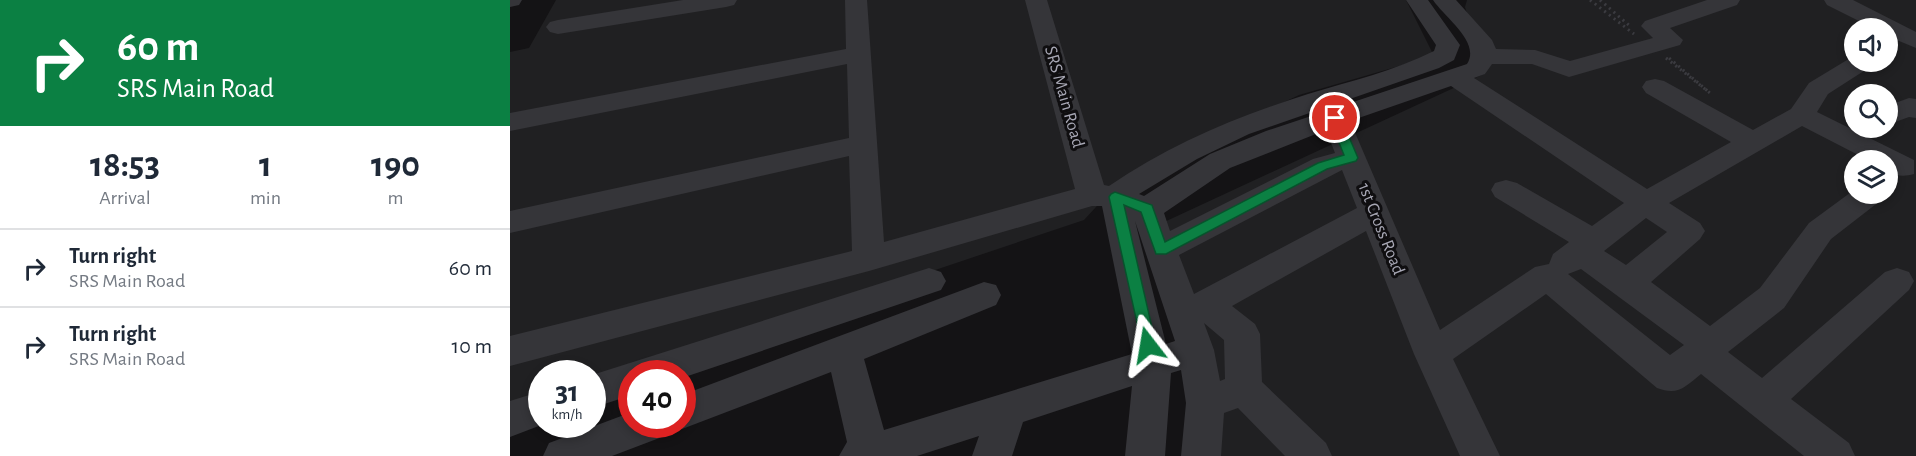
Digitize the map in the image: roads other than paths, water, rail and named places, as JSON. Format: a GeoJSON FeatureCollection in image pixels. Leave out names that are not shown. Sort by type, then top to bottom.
{"type":"FeatureCollection","features":[{"type":"Feature","properties":{"kind":"street"},"geometry":{"type":"LineString","coordinates":[[558,27],[726,0]]}},
{"type":"Feature","properties":{"kind":"street"},"geometry":{"type":"LineString","coordinates":[[856,0],[869,259]]}},
{"type":"Feature","properties":{"kind":"street","name":"SRS Main Road"},"geometry":{"type":"LineString","coordinates":[[1036,0],[1118,200],[1161,250],[1195,323],[1205,403],[1202,456]]}},
{"type":"Feature","properties":{"kind":"street"},"geometry":{"type":"LineString","coordinates":[[1484,56],[1535,57],[1569,69],[1671,40],[1653,26],[1729,0]]}},
{"type":"Feature","properties":{"kind":"street"},"geometry":{"type":"LineString","coordinates":[[1835,0],[1902,40]]}},
{"type":"Feature","properties":{"kind":"street"},"geometry":{"type":"LineString","coordinates":[[1118,200],[1147,172],[1251,122],[1415,70],[1444,55],[1448,45],[1435,1]]}},
{"type":"Feature","properties":{"kind":"street"},"geometry":{"type":"LineString","coordinates":[[510,351],[869,259],[1118,200],[1276,137],[1456,78],[1476,69],[1484,56],[1483,45],[1435,1]]}},
{"type":"Feature","properties":{"kind":"street"},"geometry":{"type":"LineString","coordinates":[[510,122],[859,54]]}},
{"type":"Feature","properties":{"kind":"street"},"geometry":{"type":"LineString","coordinates":[[1432,354],[1547,276],[1645,203],[1801,115],[1818,89],[1845,72]]}},
{"type":"Feature","properties":{"kind":"street"},"geometry":{"type":"LineString","coordinates":[[1456,78],[1689,231],[1627,284]]}},
{"type":"Feature","properties":{"kind":"street"},"geometry":{"type":"LineString","coordinates":[[1655,87],[1752,142]]}},
{"type":"Feature","properties":{"kind":"street"},"geometry":{"type":"LineString","coordinates":[[1898,111],[1910,106],[1916,110]]}},
{"type":"Feature","properties":{"kind":"street"},"geometry":{"type":"LineString","coordinates":[[1801,115],[1844,129]]}},
{"type":"Feature","properties":{"kind":"street","name":"1st Cross Road"},"geometry":{"type":"LineString","coordinates":[[1335,118],[1432,354],[1480,456]]}},
{"type":"Feature","properties":{"kind":"street"},"geometry":{"type":"LineString","coordinates":[[1860,138],[1902,168]]}},
{"type":"Feature","properties":{"kind":"street"},"geometry":{"type":"LineString","coordinates":[[510,222],[863,144]]}},
{"type":"Feature","properties":{"kind":"street"},"geometry":{"type":"LineString","coordinates":[[1161,250],[1313,170],[1351,158]]}},
{"type":"Feature","properties":{"kind":"street"},"geometry":{"type":"LineString","coordinates":[[1506,190],[1587,247],[1763,401],[1835,456]]}},
{"type":"Feature","properties":{"kind":"street"},"geometry":{"type":"LineString","coordinates":[[1118,200],[1134,290],[1153,364],[1145,456]]}},
{"type":"Feature","properties":{"kind":"street"},"geometry":{"type":"LineString","coordinates":[[1547,276],[1670,377],[1772,298],[1820,231],[1856,204]]}},
{"type":"Feature","properties":{"kind":"street"},"geometry":{"type":"LineString","coordinates":[[844,351],[867,455],[1153,364],[1195,323],[1374,213]]}},
{"type":"Feature","properties":{"kind":"street"},"geometry":{"type":"LineString","coordinates":[[690,360],[929,281]]}},
{"type":"Feature","properties":{"kind":"street"},"geometry":{"type":"LineString","coordinates":[[1763,401],[1897,281]]}},
{"type":"Feature","properties":{"kind":"street"},"geometry":{"type":"LineString","coordinates":[[696,407],[984,295]]}},
{"type":"Feature","properties":{"kind":"street"},"geometry":{"type":"LineString","coordinates":[[1195,323],[1242,334],[1244,389],[1312,456]]}},
{"type":"Feature","properties":{"kind":"street"},"geometry":{"type":"LineString","coordinates":[[1205,403],[1244,389]]}},
{"type":"Feature","properties":{"kind":"street"},"geometry":{"type":"LineString","coordinates":[[992,456],[1006,410]]}},
{"type":"Feature","properties":{"kind":"street"},"geometry":{"type":"LineString","coordinates":[[510,419],[528,413]]}},
{"type":"Feature","properties":{"kind":"street"},"geometry":{"type":"LineString","coordinates":[[563,456],[618,435]]}}]}
